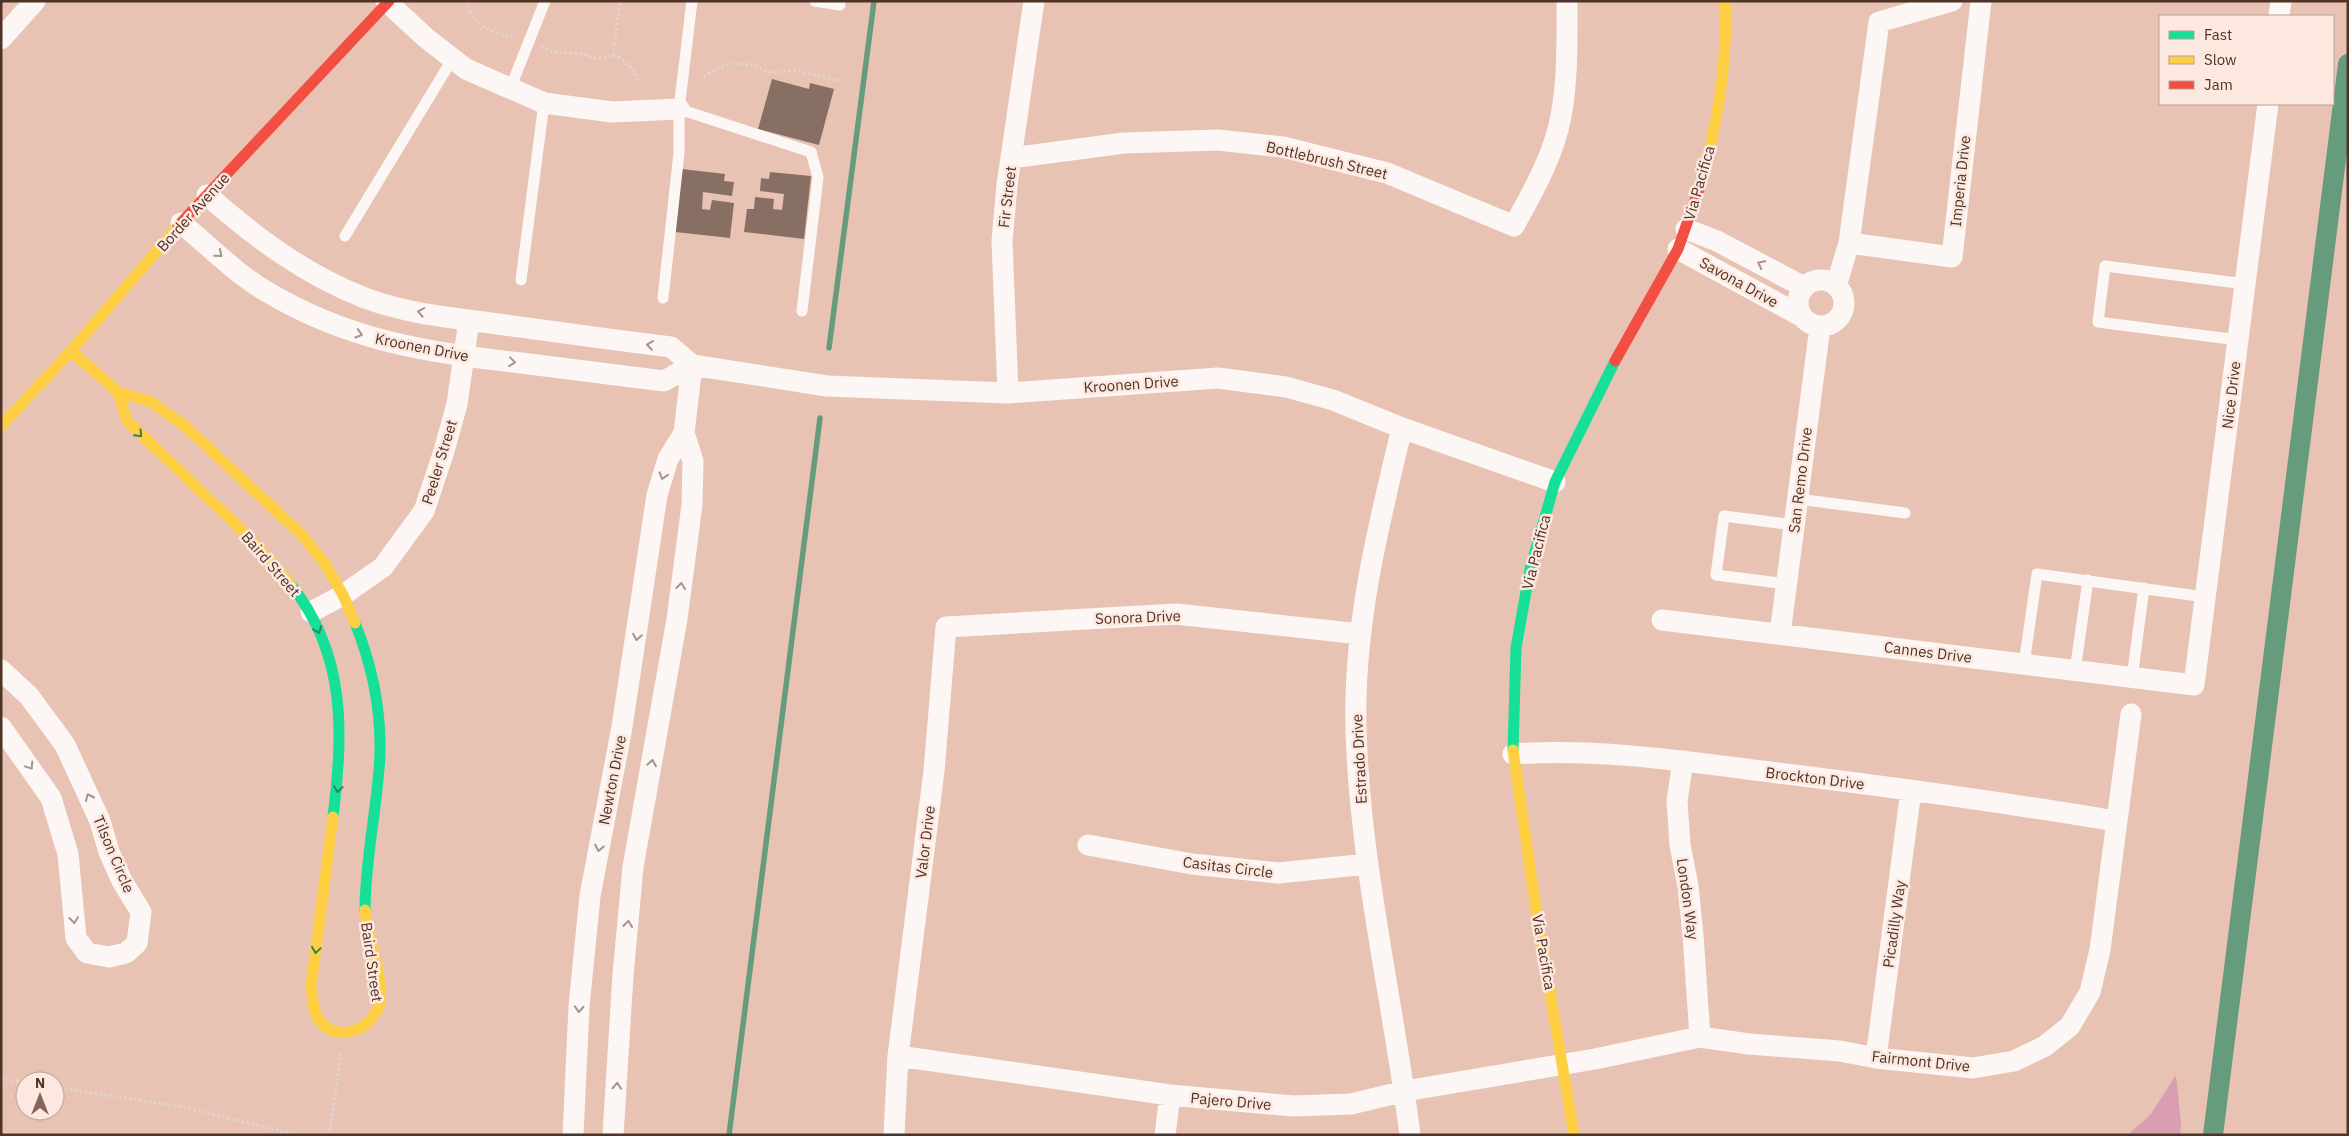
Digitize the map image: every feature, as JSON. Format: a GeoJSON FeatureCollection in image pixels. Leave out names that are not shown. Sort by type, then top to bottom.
{"type":"FeatureCollection","features":[{"type":"Feature","properties":{"kind":"street"},"geometry":{"type":"LineString","coordinates":[[1,39],[35,1]]}},
{"type":"Feature","properties":{"kind":"street","name":"Fir Street"},"geometry":{"type":"LineString","coordinates":[[1008,393],[1002,241],[1011,158],[1034,1]]}},
{"type":"Feature","properties":{"kind":"street","name":"Bottlebrush Street"},"geometry":{"type":"LineString","coordinates":[[1011,158],[1124,143],[1218,140],[1283,147],[1387,173],[1514,226],[1542,174],[1561,118],[1567,61],[1567,1]]}},
{"type":"Feature","properties":{"kind":"street","name":"Via Pacifica"},"geometry":{"type":"LineString","coordinates":[[1574,1135],[1536,909],[1513,754],[1516,648],[1530,569],[1555,482],[1609,372],[1678,249],[1686,229],[1711,144],[1720,99],[1726,43],[1726,1]]}},
{"type":"Feature","properties":{"kind":"street"},"geometry":{"type":"LineString","coordinates":[[1836,286],[1849,243],[1878,22],[1952,1]]}},
{"type":"Feature","properties":{"kind":"street","name":"Imperia Drive"},"geometry":{"type":"LineString","coordinates":[[1849,243],[1952,257],[1980,1]]}},
{"type":"Feature","properties":{"kind":"street"},"geometry":{"type":"LineString","coordinates":[[2279,15],[2281,1]]}},
{"type":"Feature","properties":{"kind":"street"},"geometry":{"type":"LineString","coordinates":[[388,2],[466,69],[544,103],[612,112],[679,109]]}},
{"type":"Feature","properties":{"kind":"street","name":"Border Avenue"},"geometry":{"type":"LineString","coordinates":[[1,426],[71,350],[181,224],[388,2]]}},
{"type":"Feature","properties":{"kind":"street","name":"Nice Drive"},"geometry":{"type":"LineString","coordinates":[[2194,685],[2268,105]]}},
{"type":"Feature","properties":{"kind":"street"},"geometry":{"type":"LineString","coordinates":[[208,195],[244,227],[277,252],[323,279],[366,298],[418,312],[671,347],[692,366]]}},
{"type":"Feature","properties":{"kind":"street","name":"Kroonen Drive"},"geometry":{"type":"LineString","coordinates":[[181,224],[263,289],[305,313],[340,328],[400,346],[463,356],[664,381],[692,366],[827,386],[1008,393],[1218,378],[1286,387],[1333,400],[1402,428],[1555,482]]}},
{"type":"Feature","properties":{"kind":"street","name":"Savona Drive"},"geometry":{"type":"LineString","coordinates":[[1686,229],[1721,244],[1804,286]]}},
{"type":"Feature","properties":{"kind":"street","name":"Savona Drive"},"geometry":{"type":"LineString","coordinates":[[1678,249],[1801,316]]}},
{"type":"Feature","properties":{"kind":"street"},"geometry":{"type":"LineString","coordinates":[[1820,280],[1836,286],[1842,292],[1844,308],[1836,322],[1820,327],[1806,322],[1801,316],[1797,301],[1804,286],[1820,280]]}},
{"type":"Feature","properties":{"kind":"street","name":"Peeler Street"},"geometry":{"type":"LineString","coordinates":[[311,612],[343,595],[383,567],[424,511],[457,404],[469,320]]}},
{"type":"Feature","properties":{"kind":"street","name":"San Remo Drive"},"geometry":{"type":"LineString","coordinates":[[1780,634],[1820,327]]}},
{"type":"Feature","properties":{"kind":"street","name":"Baird Street"},"geometry":{"type":"LineString","coordinates":[[71,350],[118,392],[151,402],[185,426],[303,536],[325,564],[343,595],[365,648],[375,685],[380,726],[380,755],[365,884],[365,911],[380,1007],[368,1024],[346,1033],[327,1028],[320,1021],[312,1004],[311,986],[338,789],[341,730],[337,693],[328,656],[311,612],[268,556],[236,524],[174,469],[127,421],[118,392]]}},
{"type":"Feature","properties":{"kind":"street","name":"Newton Drive"},"geometry":{"type":"LineString","coordinates":[[613,1135],[623,975],[633,868],[677,619],[692,505],[693,462],[684,433],[692,366]]}},
{"type":"Feature","properties":{"kind":"street","name":"Estrado Drive"},"geometry":{"type":"LineString","coordinates":[[1402,428],[1371,557],[1360,634],[1356,729],[1360,795],[1368,864],[1410,1135]]}},
{"type":"Feature","properties":{"kind":"street","name":"Newton Drive"},"geometry":{"type":"LineString","coordinates":[[573,1135],[579,1006],[590,896],[622,727],[657,495],[668,459],[684,433]]}},
{"type":"Feature","properties":{"kind":"street","name":"Sonora Drive"},"geometry":{"type":"LineString","coordinates":[[946,627],[1176,614],[1360,634]]}},
{"type":"Feature","properties":{"kind":"street","name":"Cannes Drive"},"geometry":{"type":"LineString","coordinates":[[1662,620],[2194,685]]}},
{"type":"Feature","properties":{"kind":"street","name":"Valor Drive"},"geometry":{"type":"LineString","coordinates":[[894,1135],[898,1056],[934,771],[946,627]]}},
{"type":"Feature","properties":{"kind":"street","name":"Tilson Circle"},"geometry":{"type":"LineString","coordinates":[[1,670],[29,696],[65,745],[100,821],[122,881],[141,912],[137,943],[126,953],[109,957],[87,953],[76,938],[68,854],[51,798],[1,727]]}},
{"type":"Feature","properties":{"kind":"street","name":"Fairmont Drive"},"geometry":{"type":"LineString","coordinates":[[1563,1064],[1700,1037],[1749,1044],[1840,1051],[1876,1058],[1973,1068],[2014,1061],[2045,1046],[2070,1026],[2090,992],[2098,958],[2115,822],[2132,714]]}},
{"type":"Feature","properties":{"kind":"street","name":"Brockton Drive"},"geometry":{"type":"LineString","coordinates":[[1513,754],[1539,752],[1621,754],[1683,761],[1912,790],[2115,822]]}},
{"type":"Feature","properties":{"kind":"street","name":"London Way"},"geometry":{"type":"LineString","coordinates":[[1683,761],[1677,801],[1678,819],[1692,925],[1700,1037]]}},
{"type":"Feature","properties":{"kind":"street","name":"Picadilly Way"},"geometry":{"type":"LineString","coordinates":[[1876,1058],[1912,790]]}},
{"type":"Feature","properties":{"kind":"street","name":"Casitas Circle"},"geometry":{"type":"LineString","coordinates":[[1088,845],[1192,864],[1278,873],[1368,864]]}},
{"type":"Feature","properties":{"kind":"street","name":"Pajero Drive"},"geometry":{"type":"LineString","coordinates":[[898,1056],[1170,1096],[1293,1106],[1351,1104],[1404,1091],[1563,1064]]}},
{"type":"Feature","properties":{"kind":"street"},"geometry":{"type":"LineString","coordinates":[[1165,1135],[1170,1096]]}},
{"type":"Feature","properties":{"kind":"lane"},"geometry":{"type":"LineString","coordinates":[[510,89],[545,1]]}},
{"type":"Feature","properties":{"kind":"lane"},"geometry":{"type":"LineString","coordinates":[[663,298],[679,153],[679,109],[692,1]]}},
{"type":"Feature","properties":{"kind":"lane"},"geometry":{"type":"LineString","coordinates":[[815,1],[840,5]]}},
{"type":"Feature","properties":{"kind":"lane"},"geometry":{"type":"LineString","coordinates":[[344,236],[453,58]]}},
{"type":"Feature","properties":{"kind":"lane"},"geometry":{"type":"LineString","coordinates":[[521,280],[544,103]]}},
{"type":"Feature","properties":{"kind":"lane"},"geometry":{"type":"LineString","coordinates":[[679,109],[810,152],[818,178],[802,311]]}},
{"type":"Feature","properties":{"kind":"lane"},"geometry":{"type":"LineString","coordinates":[[2238,340],[2098,322],[2105,266],[2245,284]]}},
{"type":"Feature","properties":{"kind":"lane"},"geometry":{"type":"LineString","coordinates":[[1798,499],[1905,513]]}},
{"type":"Feature","properties":{"kind":"lane"},"geometry":{"type":"LineString","coordinates":[[1787,584],[1716,575],[1724,516],[1795,525]]}},
{"type":"Feature","properties":{"kind":"lane"},"geometry":{"type":"LineString","coordinates":[[2024,664],[2037,574],[2205,597]]}},
{"type":"Feature","properties":{"kind":"lane"},"geometry":{"type":"LineString","coordinates":[[2075,670],[2088,580]]}},
{"type":"Feature","properties":{"kind":"lane"},"geometry":{"type":"LineString","coordinates":[[2132,678],[2144,588]]}},
{"type":"Feature","properties":{"kind":"path"},"geometry":{"type":"LineString","coordinates":[[468,1],[468,8],[477,24],[518,38]]}},
{"type":"Feature","properties":{"kind":"path"},"geometry":{"type":"LineString","coordinates":[[613,55],[620,1]]}},
{"type":"Feature","properties":{"kind":"path"},"geometry":{"type":"LineString","coordinates":[[540,46],[553,52],[583,54],[597,58],[613,55],[633,68],[638,80]]}},
{"type":"Feature","properties":{"kind":"path"},"geometry":{"type":"LineString","coordinates":[[704,77],[719,67],[743,64],[763,68],[771,73],[793,70],[840,81]]}},
{"type":"Feature","properties":{"kind":"path"},"geometry":{"type":"LineString","coordinates":[[330,1135],[341,1052]]}},
{"type":"Feature","properties":{"kind":"path"},"geometry":{"type":"LineString","coordinates":[[1,1078],[15,1080]]}},
{"type":"Feature","properties":{"kind":"path"},"geometry":{"type":"LineString","coordinates":[[65,1089],[182,1107],[296,1135]]}},
{"type":"Feature","properties":{"kind":"shaded area"},"geometry":{"type":"Polygon","coordinates":[[[2176,1075],[2181,1123],[2180,1135],[2128,1135],[2151,1114],[2176,1075]]]}},
{"type":"Feature","properties":{"kind":"building"},"geometry":{"type":"Polygon","coordinates":[[[772,79],[809,89],[810,83],[834,89],[819,145],[758,129],[772,79]]]}},
{"type":"Feature","properties":{"kind":"building"},"geometry":{"type":"Polygon","coordinates":[[[682,169],[725,174],[724,181],[734,182],[732,196],[703,192],[702,209],[710,210],[712,200],[734,203],[730,238],[675,232],[682,169]]]}},
{"type":"Feature","properties":{"kind":"building"},"geometry":{"type":"Polygon","coordinates":[[[770,172],[811,176],[804,239],[744,232],[747,209],[754,209],[755,197],[774,199],[773,209],[782,210],[784,194],[760,191],[761,178],[769,179],[770,172]]]}},
{"type":"Feature","properties":{"kind":"waterway"},"geometry":{"type":"LineString","coordinates":[[829,348],[874,1]]}},
{"type":"Feature","properties":{"kind":"waterway"},"geometry":{"type":"LineString","coordinates":[[2213,1135],[2348,64]]}},
{"type":"Feature","properties":{"kind":"waterway"},"geometry":{"type":"LineString","coordinates":[[729,1135],[820,418]]}},
{"type":"Feature","properties":{"kind":"traffic: fast"},"geometry":{"type":"LineString","coordinates":[[1513,750],[1516,648],[1530,569],[1555,482],[1615,361]]}},
{"type":"Feature","properties":{"kind":"traffic: fast"},"geometry":{"type":"LineString","coordinates":[[291,585],[309,612],[323,639],[332,667],[337,696],[339,726],[339,756],[333,817]]}},
{"type":"Feature","properties":{"kind":"traffic: fast"},"geometry":{"type":"LineString","coordinates":[[355,623],[371,671],[377,703],[380,736],[379,773],[367,871],[365,910]]}},
{"type":"Feature","properties":{"kind":"traffic: slow"},"geometry":{"type":"LineString","coordinates":[[1702,180],[1713,136],[1721,91],[1726,24],[1725,1]]}},
{"type":"Feature","properties":{"kind":"traffic: slow"},"geometry":{"type":"LineString","coordinates":[[1,426],[71,351],[178,226]]}},
{"type":"Feature","properties":{"kind":"traffic: slow"},"geometry":{"type":"LineString","coordinates":[[71,351],[118,392],[151,402],[185,426],[303,536],[325,564],[343,595],[355,623]]}},
{"type":"Feature","properties":{"kind":"traffic: slow"},"geometry":{"type":"LineString","coordinates":[[118,392],[127,421],[252,540],[291,585]]}},
{"type":"Feature","properties":{"kind":"traffic: slow"},"geometry":{"type":"LineString","coordinates":[[1513,750],[1536,909],[1574,1135]]}},
{"type":"Feature","properties":{"kind":"traffic: slow"},"geometry":{"type":"LineString","coordinates":[[333,817],[311,986],[314,1008],[319,1020],[325,1026],[340,1032],[348,1032],[362,1027],[374,1015],[380,1005],[380,983],[365,910]]}},
{"type":"Feature","properties":{"kind":"traffic: jam"},"geometry":{"type":"LineString","coordinates":[[178,226],[389,1]]}},
{"type":"Feature","properties":{"kind":"traffic: jam"},"geometry":{"type":"LineString","coordinates":[[1615,361],[1678,249],[1702,180]]}}]}
